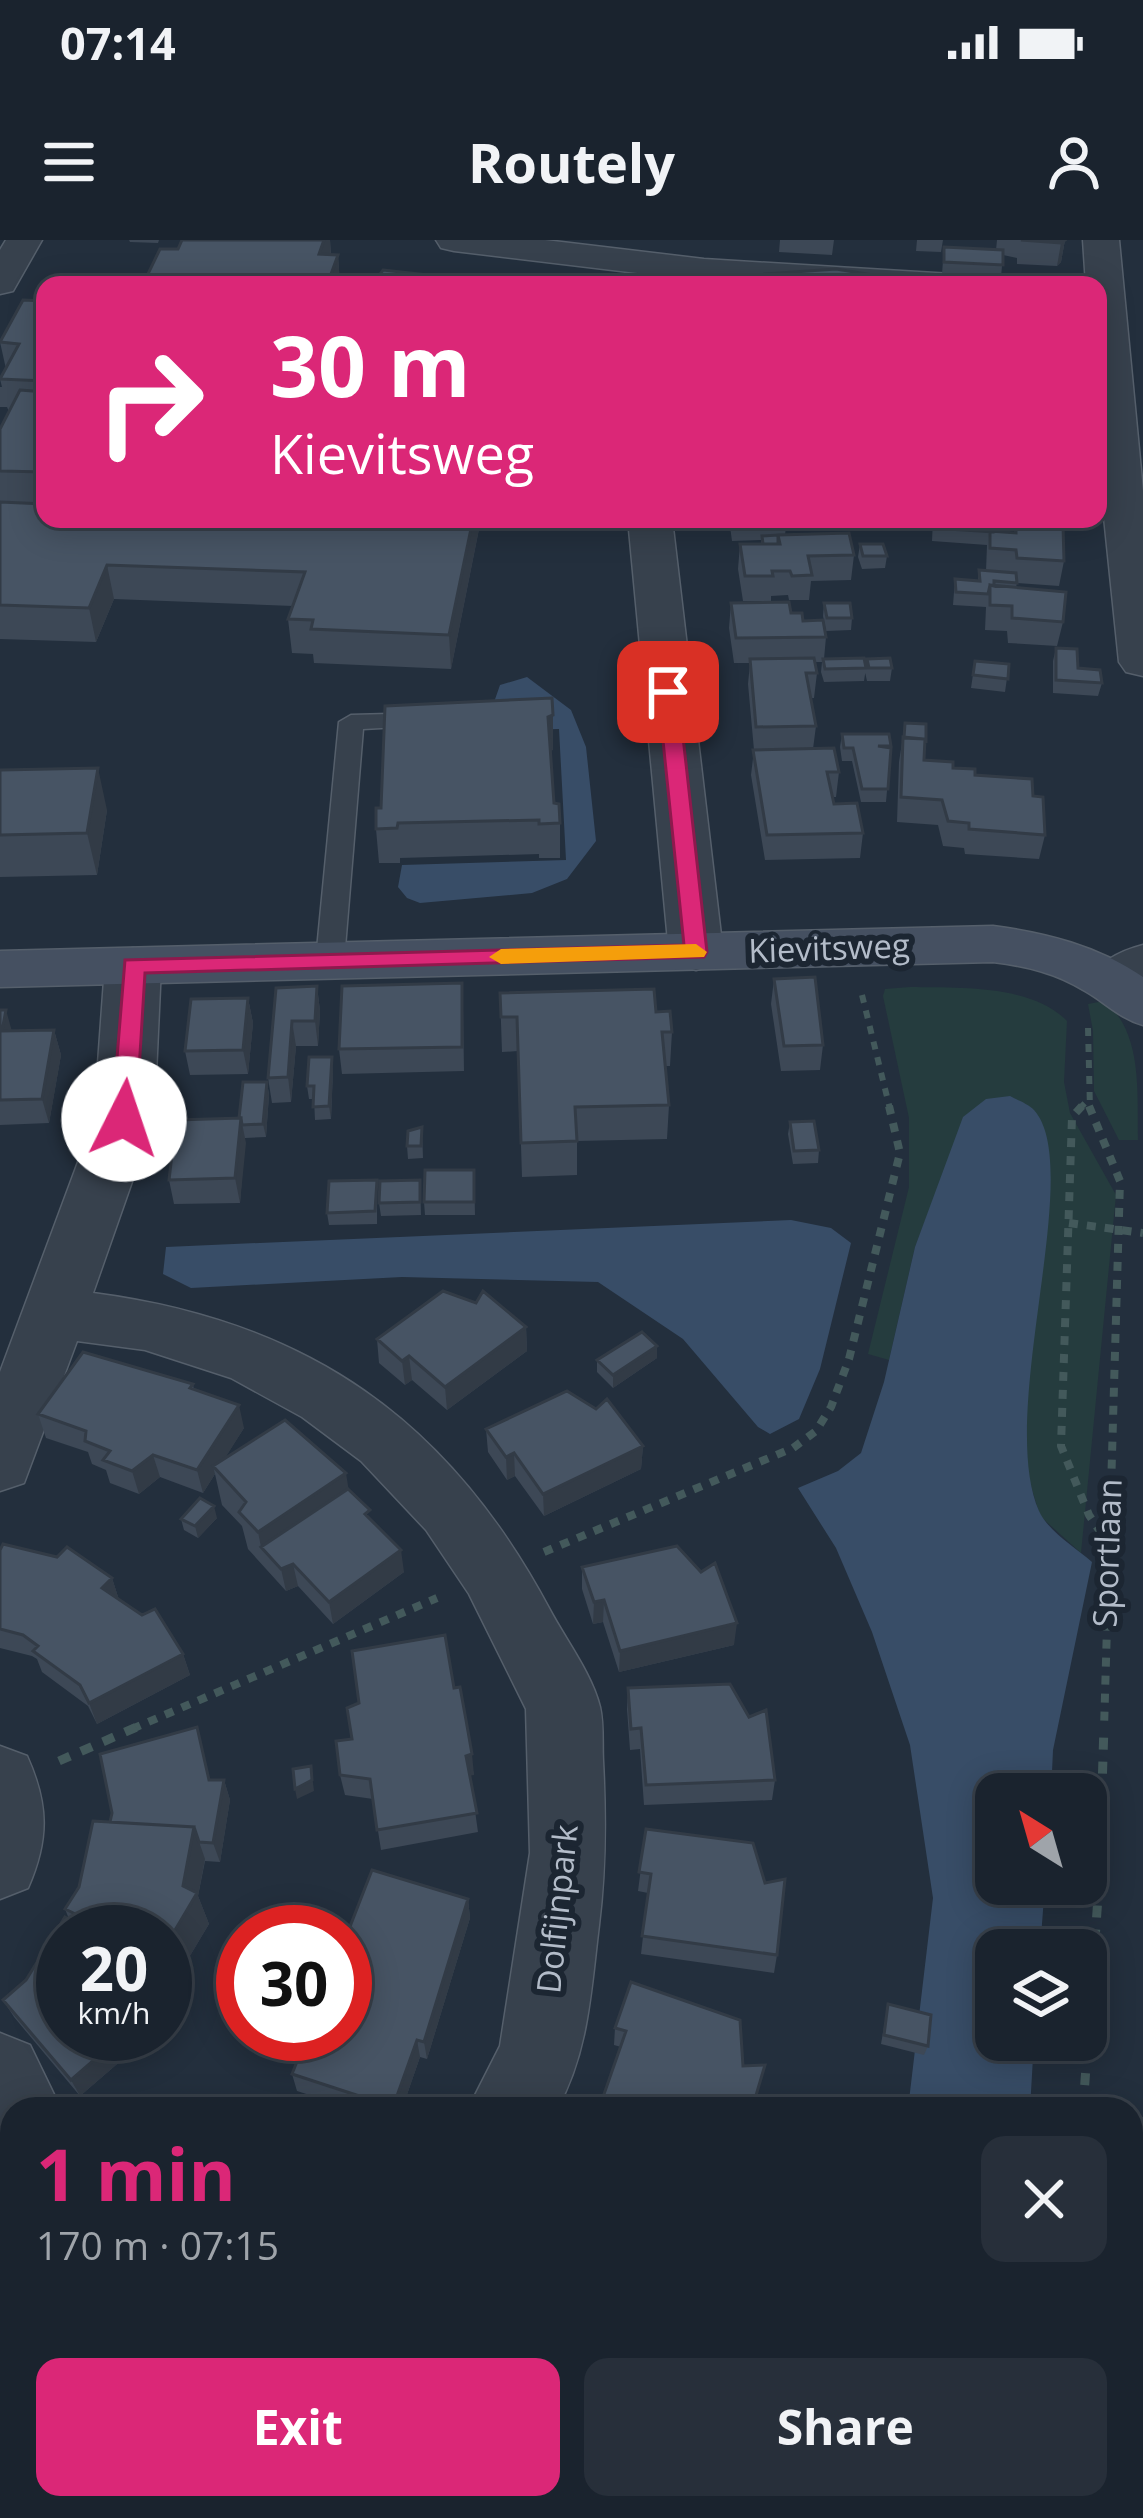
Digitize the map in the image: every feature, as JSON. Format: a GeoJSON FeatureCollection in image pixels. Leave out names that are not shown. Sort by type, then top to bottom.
{"type":"FeatureCollection","features":[{"type":"Feature","properties":{"kind":"street"},"geometry":{"type":"LineString","coordinates":[[0,283],[24,240]]}},
{"type":"Feature","properties":{"kind":"street"},"geometry":{"type":"LineString","coordinates":[[454,240],[841,276]]}},
{"type":"Feature","properties":{"kind":"street"},"geometry":{"type":"LineString","coordinates":[[1101,240],[1116,295],[1143,662]]}},
{"type":"Feature","properties":{"kind":"street"},"geometry":{"type":"LineString","coordinates":[[651,528],[696,952]]}},
{"type":"Feature","properties":{"kind":"street","name":"Kievitsweg"},"geometry":{"type":"LineString","coordinates":[[0,969],[853,946],[1027,948],[1087,965],[1122,993]]}},
{"type":"Feature","properties":{"kind":"street"},"geometry":{"type":"LineString","coordinates":[[0,1463],[124,1119],[134,966]]}},
{"type":"Feature","properties":{"kind":"street","name":"Dolfijnpark"},"geometry":{"type":"LineString","coordinates":[[55,1313],[147,1325],[254,1360],[326,1398],[385,1442],[451,1510],[494,1573],[563,1707],[568,1832],[541,2057],[518,2097]]}},
{"type":"Feature","properties":{"kind":"street"},"geometry":{"type":"LineString","coordinates":[[0,1862],[9,1827],[2,1783]]}},
{"type":"Feature","properties":{"kind":"lane"},"geometry":{"type":"LineString","coordinates":[[330,960],[351,722],[454,720]]}},
{"type":"Feature","properties":{"kind":"path"},"geometry":{"type":"LineString","coordinates":[[2,1783],[794,1448],[815,1431],[831,1407],[849,1359],[900,1153],[853,946]]}},
{"type":"Feature","properties":{"kind":"path","name":"Sportlaan"},"geometry":{"type":"LineString","coordinates":[[1083,2097],[1099,1883],[1120,1181],[1088,1101],[1122,993]]}},
{"type":"Feature","properties":{"kind":"path"},"geometry":{"type":"LineString","coordinates":[[1088,1101],[1072,1117],[1061,1446],[1089,1515],[1107,1542]]}},
{"type":"Feature","properties":{"kind":"path"},"geometry":{"type":"LineString","coordinates":[[1069,1223],[1143,1233]]}},
{"type":"Feature","properties":{"kind":"green space"},"geometry":{"type":"Polygon","coordinates":[[[885,989],[1014,994],[1052,1009],[1067,1021],[1064,1082],[1070,1113],[1116,1195],[1081,1553],[1040,1516],[1027,1473],[1026,1397],[949,1160],[915,1247],[889,1360],[868,1354],[909,1187],[909,1118],[883,996],[885,989]]]}},
{"type":"Feature","properties":{"kind":"green space"},"geometry":{"type":"Polygon","coordinates":[[[1104,1001],[1117,1014],[1132,1046],[1138,1140],[1119,1140],[1094,1091],[1088,1004],[1104,1001]]]}},
{"type":"Feature","properties":{"kind":"water"},"geometry":{"type":"Polygon","coordinates":[[[527,677],[571,710],[586,747],[596,841],[567,879],[532,893],[420,903],[407,898],[398,887],[402,865],[566,860],[559,729],[484,731],[500,685],[527,677]]]}},
{"type":"Feature","properties":{"kind":"water"},"geometry":{"type":"Polygon","coordinates":[[[1010,1096],[1034,1110],[1047,1140],[1051,1183],[1027,1415],[1029,1468],[1043,1518],[1092,1562],[1052,1773],[975,1773],[975,1905],[1043,1905],[1042,1929],[975,1929],[975,2061],[1033,2061],[1031,2097],[909,2097],[933,1898],[910,1745],[872,1632],[836,1548],[798,1488],[838,1471],[861,1453],[884,1382],[915,1247],[963,1117],[986,1099],[1010,1096]]]}},
{"type":"Feature","properties":{"kind":"water"},"geometry":{"type":"Polygon","coordinates":[[[791,1220],[831,1228],[851,1243],[820,1369],[799,1419],[770,1434],[758,1427],[683,1339],[598,1282],[402,1277],[191,1288],[163,1274],[166,1247],[791,1220]]]}},
{"type":"Feature","properties":{"kind":"building"},"geometry":{"type":"Polygon","coordinates":[[[182,240],[324,240],[319,254],[338,255],[330,276],[147,276],[160,249],[178,249],[182,240]]]}},
{"type":"Feature","properties":{"kind":"building"},"geometry":{"type":"Polygon","coordinates":[[[944,247],[1003,250],[1003,265],[944,262],[944,247]]]}},
{"type":"Feature","properties":{"kind":"building"},"geometry":{"type":"Polygon","coordinates":[[[836,269],[879,276],[739,276],[836,269]]]}},
{"type":"Feature","properties":{"kind":"building"},"geometry":{"type":"Polygon","coordinates":[[[383,270],[428,275],[427,276],[379,276],[383,270]]]}},
{"type":"Feature","properties":{"kind":"building"},"geometry":{"type":"Polygon","coordinates":[[[23,300],[36,301],[36,381],[0,379],[19,344],[0,342],[23,300]]]}},
{"type":"Feature","properties":{"kind":"building"},"geometry":{"type":"Polygon","coordinates":[[[20,390],[36,391],[36,472],[0,471],[0,429],[20,390]]]}},
{"type":"Feature","properties":{"kind":"building"},"geometry":{"type":"Polygon","coordinates":[[[0,502],[36,504],[36,528],[471,528],[449,635],[311,629],[313,620],[288,619],[305,572],[107,565],[89,608],[0,605],[0,502]]]}},
{"type":"Feature","properties":{"kind":"building"},"geometry":{"type":"Polygon","coordinates":[[[934,528],[993,528],[993,532],[934,528]]]}},
{"type":"Feature","properties":{"kind":"building"},"geometry":{"type":"Polygon","coordinates":[[[1016,528],[1063,528],[1064,561],[1017,558],[1016,550],[990,548],[990,531],[1016,533],[1016,528]]]}},
{"type":"Feature","properties":{"kind":"building"},"geometry":{"type":"Polygon","coordinates":[[[849,533],[854,555],[808,556],[812,575],[772,571],[773,576],[745,576],[740,544],[780,544],[778,535],[849,533]]]}},
{"type":"Feature","properties":{"kind":"building"},"geometry":{"type":"Polygon","coordinates":[[[778,535],[778,544],[763,544],[762,536],[778,535]]]}},
{"type":"Feature","properties":{"kind":"building"},"geometry":{"type":"Polygon","coordinates":[[[860,544],[883,544],[887,556],[863,556],[860,544]]]}},
{"type":"Feature","properties":{"kind":"building"},"geometry":{"type":"Polygon","coordinates":[[[979,570],[1016,573],[1017,583],[994,581],[988,594],[956,592],[955,579],[980,581],[979,570]]]}},
{"type":"Feature","properties":{"kind":"building"},"geometry":{"type":"Polygon","coordinates":[[[990,585],[1066,592],[1063,622],[1012,618],[1012,606],[990,605],[990,585]]]}},
{"type":"Feature","properties":{"kind":"building"},"geometry":{"type":"Polygon","coordinates":[[[789,602],[791,613],[802,613],[803,621],[823,620],[826,637],[736,638],[731,603],[789,602]]]}},
{"type":"Feature","properties":{"kind":"building"},"geometry":{"type":"Polygon","coordinates":[[[824,603],[850,603],[852,618],[827,618],[824,603]]]}},
{"type":"Feature","properties":{"kind":"building"},"geometry":{"type":"Polygon","coordinates":[[[1056,648],[1077,649],[1078,668],[1100,670],[1102,683],[1056,680],[1056,648]]]}},
{"type":"Feature","properties":{"kind":"building"},"geometry":{"type":"Polygon","coordinates":[[[814,658],[817,673],[806,673],[816,726],[756,727],[750,659],[814,658]]]}},
{"type":"Feature","properties":{"kind":"building"},"geometry":{"type":"Polygon","coordinates":[[[864,658],[866,668],[825,669],[823,659],[864,658]]]}},
{"type":"Feature","properties":{"kind":"building"},"geometry":{"type":"Polygon","coordinates":[[[890,658],[892,668],[869,668],[867,659],[890,658]]]}},
{"type":"Feature","properties":{"kind":"building"},"geometry":{"type":"Polygon","coordinates":[[[975,661],[1009,664],[1008,679],[973,675],[975,661]]]}},
{"type":"Feature","properties":{"kind":"building"},"geometry":{"type":"Polygon","coordinates":[[[552,698],[553,715],[548,717],[554,803],[559,804],[560,823],[398,823],[397,828],[376,829],[385,706],[552,698]]]}},
{"type":"Feature","properties":{"kind":"building"},"geometry":{"type":"Polygon","coordinates":[[[905,723],[926,724],[926,743],[925,739],[904,738],[905,723]]]}},
{"type":"Feature","properties":{"kind":"building"},"geometry":{"type":"Polygon","coordinates":[[[842,734],[889,734],[891,746],[878,746],[891,748],[888,789],[862,789],[853,748],[844,748],[842,734]]]}},
{"type":"Feature","properties":{"kind":"building"},"geometry":{"type":"Polygon","coordinates":[[[903,737],[925,739],[924,760],[953,762],[953,768],[975,769],[975,775],[1032,779],[1033,796],[1043,797],[1045,835],[969,829],[969,823],[948,821],[942,800],[901,797],[903,737]]]}},
{"type":"Feature","properties":{"kind":"building"},"geometry":{"type":"Polygon","coordinates":[[[834,748],[839,772],[827,772],[834,804],[857,803],[863,833],[767,835],[753,750],[834,748]]]}},
{"type":"Feature","properties":{"kind":"building"},"geometry":{"type":"Polygon","coordinates":[[[98,768],[87,833],[0,835],[0,770],[98,768]]]}},
{"type":"Feature","properties":{"kind":"building"},"geometry":{"type":"Polygon","coordinates":[[[815,977],[823,1045],[784,1046],[774,979],[815,977]]]}},
{"type":"Feature","properties":{"kind":"building"},"geometry":{"type":"Polygon","coordinates":[[[462,983],[462,1047],[339,1049],[342,986],[462,983]]]}},
{"type":"Feature","properties":{"kind":"building"},"geometry":{"type":"Polygon","coordinates":[[[317,986],[315,1021],[292,1021],[288,1077],[268,1078],[276,988],[317,986]]]}},
{"type":"Feature","properties":{"kind":"building"},"geometry":{"type":"Polygon","coordinates":[[[654,989],[656,1012],[670,1011],[672,1032],[662,1032],[669,1105],[575,1107],[577,1141],[521,1143],[517,1017],[501,1017],[500,993],[654,989]]]}},
{"type":"Feature","properties":{"kind":"building"},"geometry":{"type":"Polygon","coordinates":[[[248,998],[243,1050],[185,1051],[191,999],[248,998]]]}},
{"type":"Feature","properties":{"kind":"building"},"geometry":{"type":"Polygon","coordinates":[[[0,1010],[6,1010],[2,1031],[54,1030],[42,1099],[0,1100],[0,1010]]]}},
{"type":"Feature","properties":{"kind":"building"},"geometry":{"type":"Polygon","coordinates":[[[309,1057],[332,1057],[329,1106],[313,1107],[314,1086],[307,1086],[309,1057]]]}},
{"type":"Feature","properties":{"kind":"building"},"geometry":{"type":"Polygon","coordinates":[[[243,1082],[267,1082],[263,1124],[242,1125],[243,1082]]]}},
{"type":"Feature","properties":{"kind":"building"},"geometry":{"type":"Polygon","coordinates":[[[241,1118],[235,1178],[169,1180],[176,1120],[241,1118]]]}},
{"type":"Feature","properties":{"kind":"building"},"geometry":{"type":"Polygon","coordinates":[[[814,1121],[819,1150],[794,1151],[790,1122],[814,1121]]]}},
{"type":"Feature","properties":{"kind":"building"},"geometry":{"type":"Polygon","coordinates":[[[422,1127],[421,1146],[407,1146],[408,1131],[422,1127]]]}},
{"type":"Feature","properties":{"kind":"building"},"geometry":{"type":"Polygon","coordinates":[[[425,1170],[474,1170],[474,1202],[424,1202],[425,1170]]]}},
{"type":"Feature","properties":{"kind":"building"},"geometry":{"type":"Polygon","coordinates":[[[377,1180],[375,1211],[327,1213],[329,1181],[377,1180]]]}},
{"type":"Feature","properties":{"kind":"building"},"geometry":{"type":"Polygon","coordinates":[[[420,1180],[420,1202],[379,1203],[380,1181],[420,1180]]]}},
{"type":"Feature","properties":{"kind":"building"},"geometry":{"type":"Polygon","coordinates":[[[443,1291],[476,1303],[483,1291],[526,1327],[445,1387],[409,1356],[402,1361],[377,1339],[443,1291]]]}},
{"type":"Feature","properties":{"kind":"building"},"geometry":{"type":"Polygon","coordinates":[[[642,1332],[657,1346],[613,1375],[597,1360],[642,1332]]]}},
{"type":"Feature","properties":{"kind":"building"},"geometry":{"type":"Polygon","coordinates":[[[83,1352],[193,1384],[190,1388],[239,1405],[197,1470],[153,1455],[132,1471],[103,1460],[110,1451],[85,1441],[86,1431],[38,1414],[83,1352]]]}},
{"type":"Feature","properties":{"kind":"building"},"geometry":{"type":"Polygon","coordinates":[[[567,1391],[596,1409],[607,1399],[643,1446],[543,1494],[514,1453],[506,1457],[486,1429],[567,1391]]]}},
{"type":"Feature","properties":{"kind":"building"},"geometry":{"type":"Polygon","coordinates":[[[285,1420],[346,1473],[258,1532],[239,1512],[246,1502],[213,1466],[285,1420]]]}},
{"type":"Feature","properties":{"kind":"building"},"geometry":{"type":"Polygon","coordinates":[[[348,1489],[401,1550],[329,1602],[293,1564],[281,1569],[261,1547],[348,1489]]]}},
{"type":"Feature","properties":{"kind":"building"},"geometry":{"type":"Polygon","coordinates":[[[200,1498],[214,1506],[195,1526],[181,1519],[200,1498]]]}},
{"type":"Feature","properties":{"kind":"building"},"geometry":{"type":"Polygon","coordinates":[[[3,1544],[57,1557],[67,1547],[112,1578],[102,1588],[142,1615],[155,1609],[183,1654],[89,1703],[80,1685],[33,1651],[38,1646],[23,1635],[0,1629],[3,1544]]]}},
{"type":"Feature","properties":{"kind":"building"},"geometry":{"type":"Polygon","coordinates":[[[677,1546],[701,1572],[715,1563],[737,1623],[620,1651],[604,1600],[594,1602],[582,1567],[677,1546]]]}},
{"type":"Feature","properties":{"kind":"building"},"geometry":{"type":"Polygon","coordinates":[[[445,1635],[454,1688],[460,1687],[466,1720],[472,1754],[466,1756],[477,1813],[377,1830],[370,1779],[340,1775],[336,1741],[352,1739],[347,1708],[359,1703],[352,1651],[445,1635]]]}},
{"type":"Feature","properties":{"kind":"building"},"geometry":{"type":"Polygon","coordinates":[[[730,1684],[749,1717],[766,1710],[775,1780],[646,1785],[641,1728],[631,1729],[628,1688],[730,1684]]]}},
{"type":"Feature","properties":{"kind":"building"},"geometry":{"type":"Polygon","coordinates":[[[197,1727],[209,1780],[224,1780],[213,1843],[199,1842],[194,1827],[110,1822],[100,1754],[197,1727]]]}},
{"type":"Feature","properties":{"kind":"building"},"geometry":{"type":"Polygon","coordinates":[[[311,1766],[312,1780],[295,1789],[293,1769],[311,1766]]]}},
{"type":"Feature","properties":{"kind":"building"},"geometry":{"type":"Polygon","coordinates":[[[93,1821],[194,1827],[183,1886],[197,1893],[190,1905],[68,1905],[79,1887],[93,1821]]]}},
{"type":"Feature","properties":{"kind":"building"},"geometry":{"type":"Polygon","coordinates":[[[646,1829],[753,1843],[765,1883],[785,1879],[777,1955],[642,1936],[651,1874],[639,1872],[646,1829]]]}},
{"type":"Feature","properties":{"kind":"building"},"geometry":{"type":"Polygon","coordinates":[[[372,1870],[468,1899],[424,2042],[417,2040],[397,2097],[362,2097],[292,2074],[297,2061],[372,2061],[372,1905],[358,1905],[372,1870]]]}},
{"type":"Feature","properties":{"kind":"building"},"geometry":{"type":"Polygon","coordinates":[[[36,1964],[36,2039],[3,2000],[36,1964]]]}},
{"type":"Feature","properties":{"kind":"building"},"geometry":{"type":"Polygon","coordinates":[[[631,1982],[740,2020],[743,2066],[765,2065],[756,2097],[603,2097],[626,2031],[615,2028],[631,1982]]]}},
{"type":"Feature","properties":{"kind":"building"},"geometry":{"type":"Polygon","coordinates":[[[888,2004],[931,2015],[928,2046],[884,2035],[888,2004]]]}},
{"type":"Feature","properties":{"kind":"building"},"geometry":{"type":"Polygon","coordinates":[[[55,2061],[93,2061],[71,2080],[55,2061]]]}},
{"type":"Feature","properties":{"kind":"slow traffic"},"geometry":{"type":"LineString","coordinates":[[501,957],[696,952]]}},
{"type":"Feature","properties":{"kind":"route"},"geometry":{"type":"LineString","coordinates":[[124,1119],[134,966],[696,952],[668,692]]}}]}
